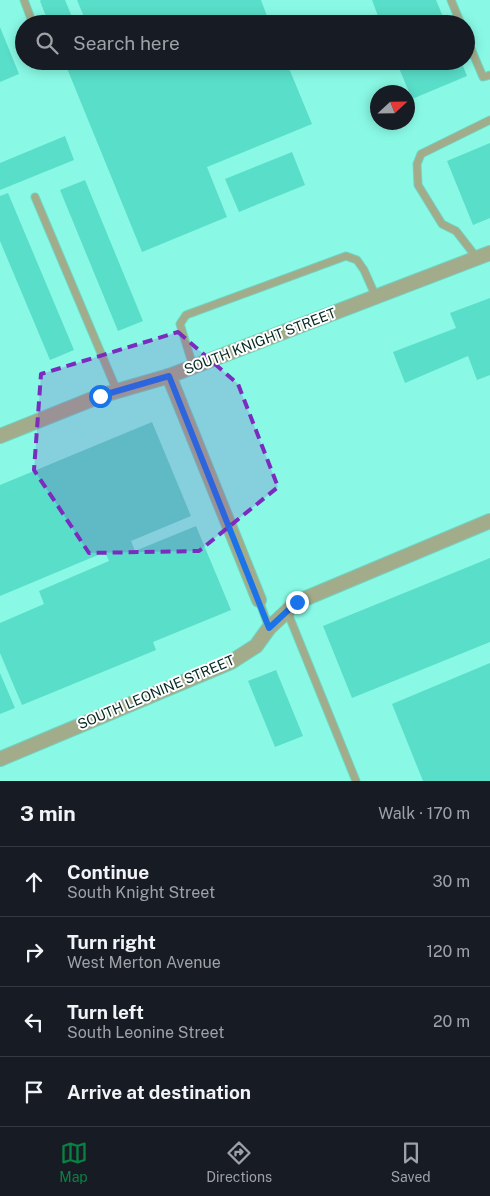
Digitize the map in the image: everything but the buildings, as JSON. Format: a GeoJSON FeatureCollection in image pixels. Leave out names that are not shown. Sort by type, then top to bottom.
{"type":"FeatureCollection","features":[{"type":"Feature","properties":{"kind":"street","name":"SOUTH KNIGHT STREET"},"geometry":{"type":"LineString","coordinates":[[0,436],[100,396],[169,376],[483,256]]}},
{"type":"Feature","properties":{"kind":"street"},"geometry":{"type":"LineString","coordinates":[[169,376],[259,600]]}},
{"type":"Feature","properties":{"kind":"street","name":"SOUTH LEONINE STREET"},"geometry":{"type":"LineString","coordinates":[[0,759],[231,662],[256,646],[269,628],[297,602],[490,521]]}},
{"type":"Feature","properties":{"kind":"lane"},"geometry":{"type":"LineString","coordinates":[[24,0],[30,15]]}},
{"type":"Feature","properties":{"kind":"lane"},"geometry":{"type":"LineString","coordinates":[[451,0],[457,15]]}},
{"type":"Feature","properties":{"kind":"lane"},"geometry":{"type":"LineString","coordinates":[[475,58],[483,77],[490,75]]}},
{"type":"Feature","properties":{"kind":"lane"},"geometry":{"type":"LineString","coordinates":[[483,256],[456,231],[442,224],[418,185],[416,164],[421,154],[490,120]]}},
{"type":"Feature","properties":{"kind":"lane"},"geometry":{"type":"LineString","coordinates":[[35,198],[117,391]]}},
{"type":"Feature","properties":{"kind":"lane"},"geometry":{"type":"LineString","coordinates":[[194,366],[180,324],[186,315],[346,256],[357,260],[364,270],[376,297]]}},
{"type":"Feature","properties":{"kind":"lane"},"geometry":{"type":"LineString","coordinates":[[259,600],[269,628]]}},
{"type":"Feature","properties":{"kind":"lane"},"geometry":{"type":"LineString","coordinates":[[287,611],[356,781]]}},
{"type":"Feature","properties":{"kind":"highlighted area"},"geometry":{"type":"Polygon","coordinates":[[[178,332],[238,384],[278,487],[199,551],[89,553],[34,470],[41,374],[178,332]]]}},
{"type":"Feature","properties":{"kind":"route"},"geometry":{"type":"LineString","coordinates":[[100,396],[169,376],[269,628],[297,602]]}}]}
